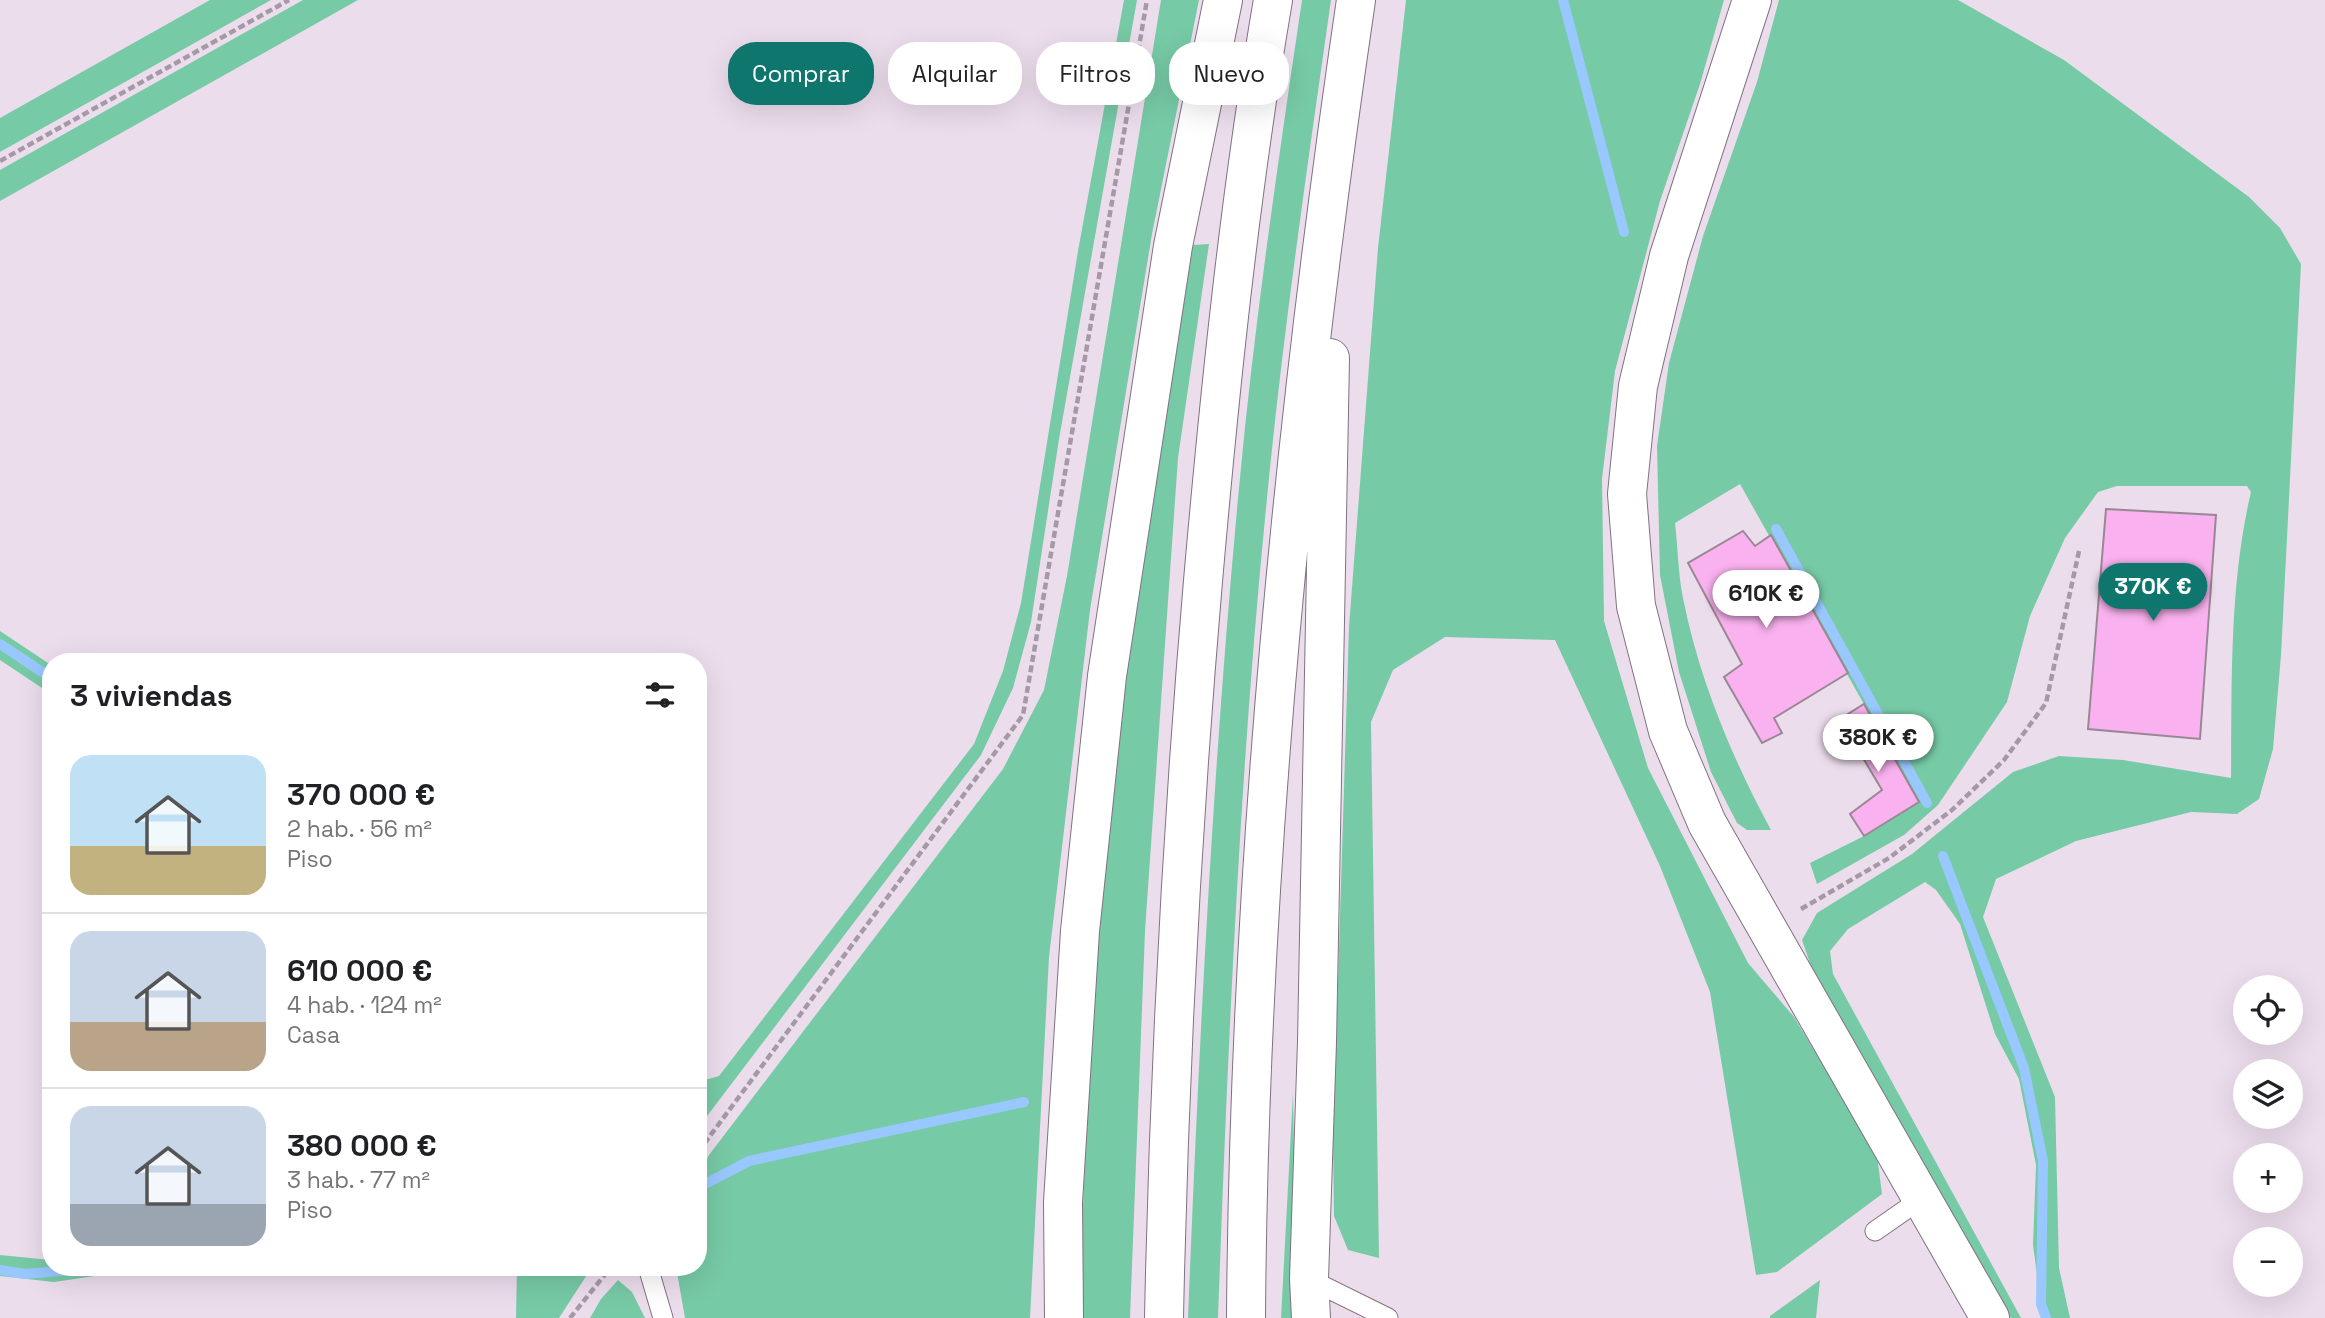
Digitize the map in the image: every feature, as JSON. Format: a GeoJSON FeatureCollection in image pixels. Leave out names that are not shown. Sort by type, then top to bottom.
{"type":"FeatureCollection","features":[{"type":"Feature","properties":{"kind":"main road"},"geometry":{"type":"LineString","coordinates":[[1065,1318],[1063,1202],[1080,931],[1107,676],[1173,247],[1223,0]]}},
{"type":"Feature","properties":{"kind":"main road"},"geometry":{"type":"LineString","coordinates":[[1164,1318],[1167,1165],[1186,782],[1220,392],[1256,100],[1273,0]]}},
{"type":"Feature","properties":{"kind":"main road"},"geometry":{"type":"LineString","coordinates":[[1246,1318],[1247,1148],[1269,786],[1300,421],[1335,140],[1356,0]]}},
{"type":"Feature","properties":{"kind":"main road"},"geometry":{"type":"LineString","coordinates":[[1752,0],[1670,256],[1638,386],[1627,494],[1636,606],[1668,731],[1707,823],[1990,1318]]}},
{"type":"Feature","properties":{"kind":"main road"},"geometry":{"type":"LineString","coordinates":[[1311,1318],[1309,1279],[1317,1028],[1335,140]]}},
{"type":"Feature","properties":{"kind":"lane"},"geometry":{"type":"LineString","coordinates":[[1875,1231],[1921,1199]]}},
{"type":"Feature","properties":{"kind":"lane"},"geometry":{"type":"LineString","coordinates":[[651,1276],[663,1318]]}},
{"type":"Feature","properties":{"kind":"lane"},"geometry":{"type":"LineString","coordinates":[[1309,1279],[1388,1318]]}},
{"type":"Feature","properties":{"kind":"path"},"geometry":{"type":"LineString","coordinates":[[0,161],[289,0]]}},
{"type":"Feature","properties":{"kind":"path"},"geometry":{"type":"LineString","coordinates":[[707,1140],[1023,715],[1147,0]]}},
{"type":"Feature","properties":{"kind":"path"},"geometry":{"type":"LineString","coordinates":[[1767,929],[1889,858],[1952,810],[2004,760],[2046,704],[2079,551]]}},
{"type":"Feature","properties":{"kind":"path"},"geometry":{"type":"LineString","coordinates":[[570,1318],[604,1276]]}},
{"type":"Feature","properties":{"kind":"green space"},"geometry":{"type":"Polygon","coordinates":[[[210,0],[271,0],[0,152],[0,118],[210,0]]]}},
{"type":"Feature","properties":{"kind":"green space"},"geometry":{"type":"Polygon","coordinates":[[[303,0],[358,0],[0,201],[0,170],[303,0]]]}},
{"type":"Feature","properties":{"kind":"green space"},"geometry":{"type":"Polygon","coordinates":[[[1124,0],[1137,0],[1130,42],[1116,42],[1124,0]]]}},
{"type":"Feature","properties":{"kind":"green space"},"geometry":{"type":"Polygon","coordinates":[[[1161,0],[1199,0],[1191,42],[1169,42],[1169,105],[1178,105],[1152,234],[1090,610],[1049,957],[1030,1318],[685,1318],[678,1276],[707,1276],[709,1155],[1003,769],[1044,690],[1067,576],[1144,105],[1155,105],[1154,42],[1161,0]]]}},
{"type":"Feature","properties":{"kind":"green space"},"geometry":{"type":"Polygon","coordinates":[[[1302,0],[1331,0],[1281,366],[1258,592],[1236,903],[1218,1318],[1188,1318],[1208,903],[1230,592],[1259,305],[1287,105],[1289,105],[1302,0]]]}},
{"type":"Feature","properties":{"kind":"green space"},"geometry":{"type":"Polygon","coordinates":[[[1406,0],[1724,0],[1700,84],[1660,201],[1615,371],[1602,479],[1604,621],[1648,768],[1748,963],[1794,1017],[1877,1155],[1882,1194],[1777,1272],[1756,1275],[1710,992],[1660,866],[1555,640],[1445,637],[1393,670],[1371,722],[1379,1258],[1348,1250],[1334,1216],[1333,1142],[1349,627],[1378,248],[1406,0]]]}},
{"type":"Feature","properties":{"kind":"green space"},"geometry":{"type":"Polygon","coordinates":[[[1779,0],[1958,0],[2064,60],[2249,197],[2280,228],[2301,264],[2281,655],[2273,749],[2259,799],[2237,814],[2191,812],[2076,841],[1996,879],[1983,917],[2055,1097],[2059,1268],[2070,1318],[2043,1318],[2033,1245],[2036,1165],[2019,1079],[1995,1034],[1960,924],[1936,890],[1925,882],[1848,929],[1830,951],[1833,974],[2021,1318],[2011,1318],[1815,978],[1802,940],[1817,913],[1912,854],[2013,772],[2059,756],[2123,760],[2231,778],[2235,598],[2251,492],[2247,486],[2117,486],[2098,492],[2065,538],[2030,616],[2007,702],[1938,805],[1904,835],[1817,884],[1810,863],[1864,836],[1919,802],[1740,484],[1675,523],[1681,589],[1698,658],[1730,746],[1771,830],[1747,830],[1737,823],[1711,772],[1679,672],[1660,575],[1657,446],[1669,363],[1703,236],[1757,82],[1779,0]]]}},
{"type":"Feature","properties":{"kind":"green space"},"geometry":{"type":"Polygon","coordinates":[[[1105,105],[1118,105],[1059,439],[1031,622],[1013,688],[981,755],[707,1116],[707,1079],[719,1076],[974,744],[1003,671],[1021,603],[1078,251],[1105,105]]]}},
{"type":"Feature","properties":{"kind":"green space"},"geometry":{"type":"Polygon","coordinates":[[[1209,244],[1178,458],[1145,931],[1130,1318],[1078,1318],[1092,1002],[1114,748],[1193,245],[1209,244]]]}},
{"type":"Feature","properties":{"kind":"green space"},"geometry":{"type":"Polygon","coordinates":[[[0,631],[42,659],[42,688],[0,660],[0,631]]]}},
{"type":"Feature","properties":{"kind":"green space"},"geometry":{"type":"Polygon","coordinates":[[[1293,1093],[1297,1318],[1281,1318],[1293,1093]]]}},
{"type":"Feature","properties":{"kind":"green space"},"geometry":{"type":"Polygon","coordinates":[[[0,1255],[42,1259],[42,1276],[95,1276],[54,1282],[0,1276],[0,1255]]]}},
{"type":"Feature","properties":{"kind":"green space"},"geometry":{"type":"Polygon","coordinates":[[[517,1276],[586,1276],[559,1318],[516,1318],[517,1276]]]}},
{"type":"Feature","properties":{"kind":"green space"},"geometry":{"type":"Polygon","coordinates":[[[618,1280],[632,1292],[645,1318],[590,1318],[601,1299],[618,1280]]]}},
{"type":"Feature","properties":{"kind":"green space"},"geometry":{"type":"Polygon","coordinates":[[[1820,1280],[1816,1318],[1770,1318],[1770,1316],[1820,1280]]]}},
{"type":"Feature","properties":{"kind":"building"},"geometry":{"type":"Polygon","coordinates":[[[2106,509],[2216,515],[2200,739],[2088,729],[2106,509]]]}},
{"type":"Feature","properties":{"kind":"building"},"geometry":{"type":"Polygon","coordinates":[[[1743,531],[1755,546],[1771,535],[1848,673],[1774,718],[1782,733],[1762,743],[1724,677],[1742,664],[1688,563],[1743,531]]]}},
{"type":"Feature","properties":{"kind":"building"},"geometry":{"type":"Polygon","coordinates":[[[1864,704],[1919,802],[1864,836],[1850,814],[1882,790],[1840,719],[1864,704]]]}},
{"type":"Feature","properties":{"kind":"waterway"},"geometry":{"type":"LineString","coordinates":[[1563,0],[1624,232]]}},
{"type":"Feature","properties":{"kind":"waterway"},"geometry":{"type":"LineString","coordinates":[[1776,529],[1927,803]]}},
{"type":"Feature","properties":{"kind":"waterway"},"geometry":{"type":"LineString","coordinates":[[0,644],[42,672]]}},
{"type":"Feature","properties":{"kind":"waterway"},"geometry":{"type":"LineString","coordinates":[[1943,856],[2024,1068],[2043,1161],[2041,1304],[2046,1318]]}},
{"type":"Feature","properties":{"kind":"waterway"},"geometry":{"type":"LineString","coordinates":[[707,1183],[749,1161],[1024,1102]]}},
{"type":"Feature","properties":{"kind":"waterway"},"geometry":{"type":"LineString","coordinates":[[0,1270],[25,1274],[42,1273]]}}]}
